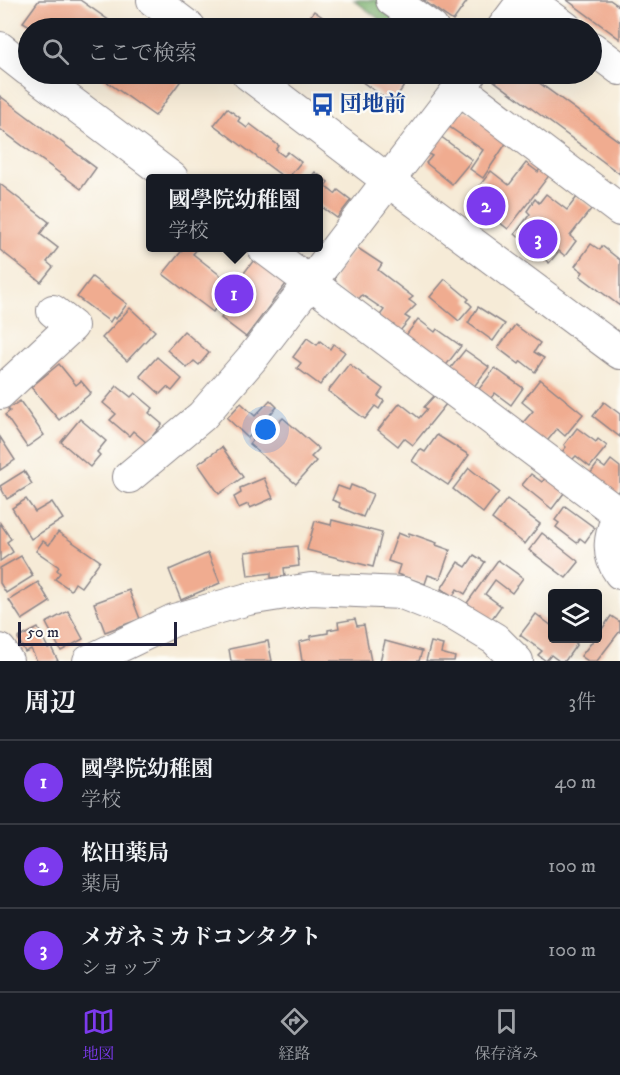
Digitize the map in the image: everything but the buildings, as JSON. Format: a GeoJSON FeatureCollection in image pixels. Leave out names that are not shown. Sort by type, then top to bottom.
{"type":"FeatureCollection","features":[{"type":"Feature","properties":{"kind":"street"},"geometry":{"type":"LineString","coordinates":[[153,0],[177,18]]}},
{"type":"Feature","properties":{"kind":"street"},"geometry":{"type":"LineString","coordinates":[[392,0],[418,18]]}},
{"type":"Feature","properties":{"kind":"street"},"geometry":{"type":"LineString","coordinates":[[511,18],[526,0],[552,18]]}},
{"type":"Feature","properties":{"kind":"street"},"geometry":{"type":"LineString","coordinates":[[0,48],[18,62]]}},
{"type":"Feature","properties":{"kind":"street"},"geometry":{"type":"LineString","coordinates":[[602,56],[620,69]]}},
{"type":"Feature","properties":{"kind":"street"},"geometry":{"type":"LineString","coordinates":[[47,84],[167,174]]}},
{"type":"Feature","properties":{"kind":"street"},"geometry":{"type":"LineString","coordinates":[[262,84],[620,353]]}},
{"type":"Feature","properties":{"kind":"street"},"geometry":{"type":"LineString","coordinates":[[129,477],[202,416],[253,357],[462,84]]}},
{"type":"Feature","properties":{"kind":"street"},"geometry":{"type":"LineString","coordinates":[[468,84],[620,210]]}},
{"type":"Feature","properties":{"kind":"street"},"geometry":{"type":"LineString","coordinates":[[269,252],[619,514],[609,540],[614,565],[620,573]]}},
{"type":"Feature","properties":{"kind":"street"},"geometry":{"type":"LineString","coordinates":[[0,393],[72,326],[53,311]]}},
{"type":"Feature","properties":{"kind":"street"},"geometry":{"type":"LineString","coordinates":[[88,661],[174,620],[248,599],[310,589],[402,593],[450,612],[495,639],[516,661]]}},
{"type":"Feature","properties":{"kind":"street"},"geometry":{"type":"LineString","coordinates":[[0,650],[7,661]]}},
{"type":"Feature","properties":{"kind":"green space"},"geometry":{"type":"Polygon","coordinates":[[[354,0],[385,0],[408,18],[378,18],[354,0]]]}},
{"type":"Feature","properties":{"kind":"place","name":"団地前"},"geometry":{"type":"Point","coordinates":[322,104]}},
{"type":"Feature","properties":{"kind":"place","name":"松田薬局"},"geometry":{"type":"Point","coordinates":[486,206]}},
{"type":"Feature","properties":{"kind":"place","name":"メガネミカドコンタクト"},"geometry":{"type":"Point","coordinates":[538,239]}},
{"type":"Feature","properties":{"kind":"place","name":"國學院幼稚園"},"geometry":{"type":"Point","coordinates":[234,294]}}]}
